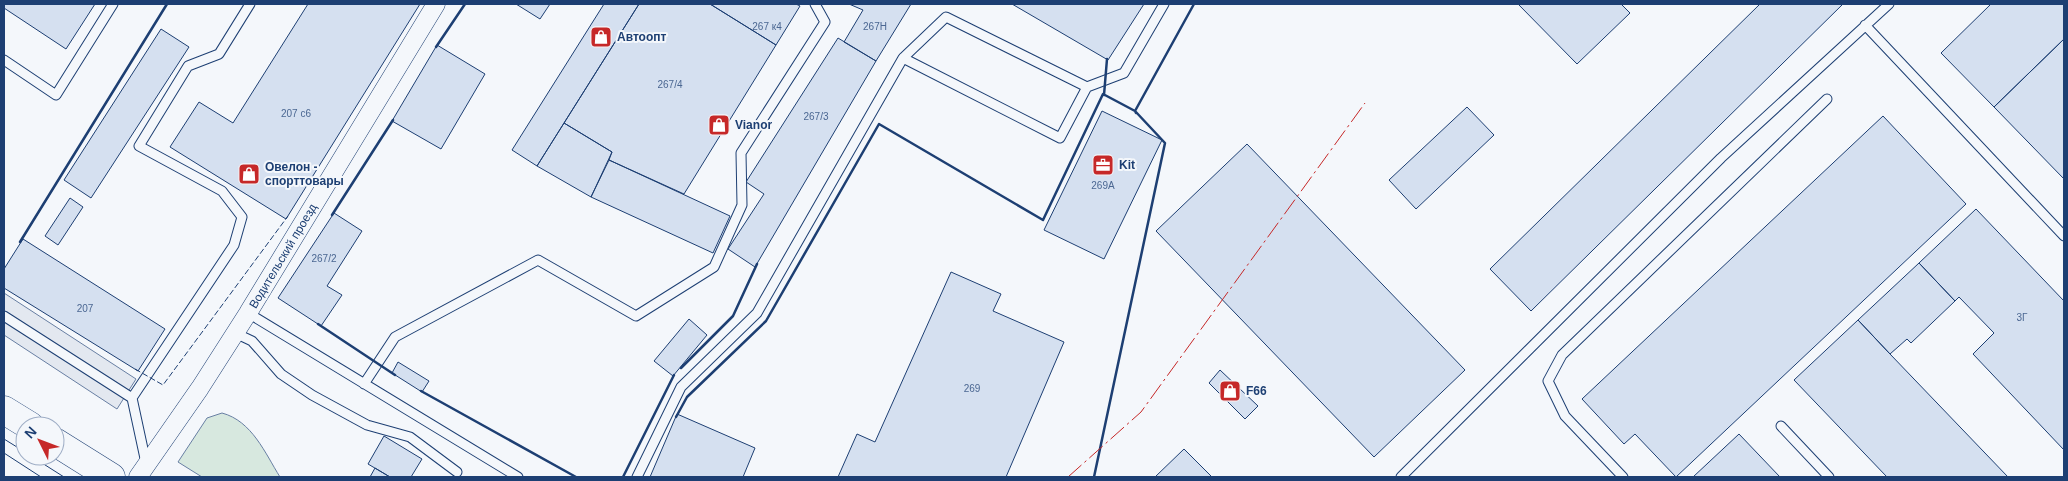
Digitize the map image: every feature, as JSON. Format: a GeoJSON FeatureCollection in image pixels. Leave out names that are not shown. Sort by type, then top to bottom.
{"type":"FeatureCollection","features":[{"type":"Feature","properties":{"kind":"main road"},"geometry":{"type":"LineString","coordinates":[[4,410],[15,417]]}},
{"type":"Feature","properties":{"kind":"main road"},"geometry":{"type":"LineString","coordinates":[[65,448],[111,477]]}},
{"type":"Feature","properties":{"kind":"street","name":"Водительский проезд"},"geometry":{"type":"LineString","coordinates":[[142,470],[200,388],[248,313],[436,4]]}},
{"type":"Feature","properties":{"kind":"lane"},"geometry":{"type":"LineString","coordinates":[[4,60],[56,95],[113,4]]}},
{"type":"Feature","properties":{"kind":"lane"},"geometry":{"type":"LineString","coordinates":[[142,470],[132,398],[234,245],[242,217],[222,191],[139,146],[188,66],[219,54],[250,4]]}},
{"type":"Feature","properties":{"kind":"lane"},"geometry":{"type":"LineString","coordinates":[[364,384],[395,337],[538,260],[636,316],[714,267],[742,205],[741,153],[825,22],[815,4]]}},
{"type":"Feature","properties":{"kind":"lane"},"geometry":{"type":"LineString","coordinates":[[903,58],[1060,138],[1087,87],[1124,73],[1164,4]]}},
{"type":"Feature","properties":{"kind":"lane"},"geometry":{"type":"LineString","coordinates":[[1401,477],[1721,158],[1888,4]]}},
{"type":"Feature","properties":{"kind":"lane"},"geometry":{"type":"LineString","coordinates":[[637,477],[681,387],[757,313],[903,58],[946,17],[1087,87]]}},
{"type":"Feature","properties":{"kind":"lane"},"geometry":{"type":"LineString","coordinates":[[1865,25],[1945,107],[2064,236]]}},
{"type":"Feature","properties":{"kind":"lane"},"geometry":{"type":"LineString","coordinates":[[1623,477],[1566,416],[1548,381],[1562,355],[1827,99]]}},
{"type":"Feature","properties":{"kind":"lane"},"geometry":{"type":"LineString","coordinates":[[248,313],[518,477]]}},
{"type":"Feature","properties":{"kind":"lane"},"geometry":{"type":"LineString","coordinates":[[4,316],[132,398]]}},
{"type":"Feature","properties":{"kind":"lane"},"geometry":{"type":"LineString","coordinates":[[235,333],[252,341],[281,374],[312,394],[367,425],[410,437],[457,472]]}},
{"type":"Feature","properties":{"kind":"lane"},"geometry":{"type":"LineString","coordinates":[[1781,426],[1829,477]]}},
{"type":"Feature","properties":{"kind":"shaded area"},"geometry":{"type":"Polygon","coordinates":[[[4,293],[136,379],[117,409],[4,335],[4,293]]]}},
{"type":"Feature","properties":{"kind":"shaded area"},"geometry":{"type":"Polygon","coordinates":[[[222,413],[242,423],[250,430],[280,477],[202,477],[178,462],[207,418],[222,413]]]}},
{"type":"Feature","properties":{"kind":"building"},"geometry":{"type":"Polygon","coordinates":[[[4,4],[95,4],[66,49],[4,8],[4,4]]]}},
{"type":"Feature","properties":{"kind":"building"},"geometry":{"type":"Polygon","coordinates":[[[308,4],[420,4],[286,219],[170,147],[199,102],[233,123],[308,4]]]}},
{"type":"Feature","properties":{"kind":"building"},"geometry":{"type":"Polygon","coordinates":[[[516,4],[550,4],[540,19],[516,4]]]}},
{"type":"Feature","properties":{"kind":"building"},"geometry":{"type":"Polygon","coordinates":[[[604,4],[639,4],[537,166],[512,150],[604,4]]]}},
{"type":"Feature","properties":{"kind":"building"},"geometry":{"type":"Polygon","coordinates":[[[639,4],[710,4],[776,45],[684,194],[609,160],[612,152],[564,123],[639,4]]]}},
{"type":"Feature","properties":{"kind":"building"},"geometry":{"type":"Polygon","coordinates":[[[710,4],[796,4],[800,6],[776,45],[710,4]]]}},
{"type":"Feature","properties":{"kind":"building"},"geometry":{"type":"Polygon","coordinates":[[[849,4],[911,4],[876,61],[844,42],[863,10],[849,4]]]}},
{"type":"Feature","properties":{"kind":"building"},"geometry":{"type":"Polygon","coordinates":[[[1012,4],[1144,4],[1108,60],[1012,4]]]}},
{"type":"Feature","properties":{"kind":"building"},"geometry":{"type":"Polygon","coordinates":[[[1518,4],[1621,4],[1630,13],[1577,64],[1518,4]]]}},
{"type":"Feature","properties":{"kind":"building"},"geometry":{"type":"Polygon","coordinates":[[[1760,4],[1843,4],[1531,311],[1490,269],[1760,4]]]}},
{"type":"Feature","properties":{"kind":"building"},"geometry":{"type":"Polygon","coordinates":[[[1991,4],[2064,4],[2064,39],[1994,107],[1941,53],[1991,4]]]}},
{"type":"Feature","properties":{"kind":"building"},"geometry":{"type":"Polygon","coordinates":[[[161,29],[189,47],[91,198],[64,180],[161,29]]]}},
{"type":"Feature","properties":{"kind":"building"},"geometry":{"type":"Polygon","coordinates":[[[838,38],[876,61],[755,267],[728,249],[764,194],[746,182],[838,38]]]}},
{"type":"Feature","properties":{"kind":"building"},"geometry":{"type":"Polygon","coordinates":[[[2064,39],[2064,179],[1994,107],[2064,39]]]}},
{"type":"Feature","properties":{"kind":"building"},"geometry":{"type":"Polygon","coordinates":[[[437,45],[485,74],[441,149],[392,121],[437,45]]]}},
{"type":"Feature","properties":{"kind":"building"},"geometry":{"type":"Polygon","coordinates":[[[1467,107],[1494,135],[1416,209],[1389,180],[1467,107]]]}},
{"type":"Feature","properties":{"kind":"building"},"geometry":{"type":"Polygon","coordinates":[[[1102,111],[1162,140],[1104,259],[1044,230],[1102,111]]]}},
{"type":"Feature","properties":{"kind":"building"},"geometry":{"type":"Polygon","coordinates":[[[1883,116],[1966,204],[1676,477],[1635,434],[1624,444],[1582,399],[1883,116]]]}},
{"type":"Feature","properties":{"kind":"building"},"geometry":{"type":"Polygon","coordinates":[[[564,123],[612,152],[591,197],[537,166],[564,123]]]}},
{"type":"Feature","properties":{"kind":"building"},"geometry":{"type":"Polygon","coordinates":[[[1247,144],[1465,370],[1374,457],[1156,231],[1247,144]]]}},
{"type":"Feature","properties":{"kind":"building"},"geometry":{"type":"Polygon","coordinates":[[[609,160],[730,216],[713,253],[591,197],[609,160]]]}},
{"type":"Feature","properties":{"kind":"building"},"geometry":{"type":"Polygon","coordinates":[[[70,198],[83,207],[58,245],[45,236],[70,198]]]}},
{"type":"Feature","properties":{"kind":"building"},"geometry":{"type":"Polygon","coordinates":[[[1976,209],[2064,301],[2064,450],[1973,354],[1994,333],[1959,297],[1955,301],[1919,263],[1976,209]]]}},
{"type":"Feature","properties":{"kind":"building"},"geometry":{"type":"Polygon","coordinates":[[[334,213],[362,231],[327,286],[342,295],[321,326],[278,298],[334,213]]]}},
{"type":"Feature","properties":{"kind":"building"},"geometry":{"type":"Polygon","coordinates":[[[23,239],[165,329],[138,371],[4,288],[4,269],[23,239]]]}},
{"type":"Feature","properties":{"kind":"building"},"geometry":{"type":"Polygon","coordinates":[[[1919,263],[1955,301],[1911,343],[1907,339],[1890,354],[1858,320],[1919,263]]]}},
{"type":"Feature","properties":{"kind":"building"},"geometry":{"type":"Polygon","coordinates":[[[951,272],[1001,294],[993,311],[1064,342],[1006,477],[838,477],[857,434],[875,442],[951,272]]]}},
{"type":"Feature","properties":{"kind":"building"},"geometry":{"type":"Polygon","coordinates":[[[689,319],[707,335],[673,376],[654,361],[689,319]]]}},
{"type":"Feature","properties":{"kind":"building"},"geometry":{"type":"Polygon","coordinates":[[[1858,320],[2008,477],[1887,477],[1794,380],[1858,320]]]}},
{"type":"Feature","properties":{"kind":"building"},"geometry":{"type":"Polygon","coordinates":[[[398,362],[429,381],[422,392],[392,373],[398,362]]]}},
{"type":"Feature","properties":{"kind":"building"},"geometry":{"type":"Polygon","coordinates":[[[1220,370],[1258,406],[1245,419],[1209,383],[1220,370]]]}},
{"type":"Feature","properties":{"kind":"building"},"geometry":{"type":"Polygon","coordinates":[[[677,414],[755,448],[743,477],[650,477],[677,414]]]}},
{"type":"Feature","properties":{"kind":"building"},"geometry":{"type":"Polygon","coordinates":[[[1739,434],[1780,477],[1693,477],[1739,434]]]}},
{"type":"Feature","properties":{"kind":"building"},"geometry":{"type":"Polygon","coordinates":[[[384,436],[422,459],[411,477],[390,477],[368,464],[384,436]]]}},
{"type":"Feature","properties":{"kind":"building"},"geometry":{"type":"Polygon","coordinates":[[[1184,449],[1212,477],[1155,477],[1184,449]]]}},
{"type":"Feature","properties":{"kind":"building"},"geometry":{"type":"Polygon","coordinates":[[[375,468],[390,477],[370,477],[375,468]]]}},
{"type":"Feature","properties":{"kind":"tram line"},"geometry":{"type":"LineString","coordinates":[[4,439],[15,446]]}},
{"type":"Feature","properties":{"kind":"tram line"},"geometry":{"type":"LineString","coordinates":[[4,453],[41,477]]}},
{"type":"Feature","properties":{"kind":"tram line"},"geometry":{"type":"LineString","coordinates":[[47,466],[64,477]]}},
{"type":"Feature","properties":{"kind":"fence"},"geometry":{"type":"LineString","coordinates":[[21,241],[167,4]]}},
{"type":"Feature","properties":{"kind":"fence"},"geometry":{"type":"LineString","coordinates":[[135,369],[163,385],[288,216]]}},
{"type":"Feature","properties":{"kind":"wall"},"geometry":{"type":"LineString","coordinates":[[20,242],[167,4]]}},
{"type":"Feature","properties":{"kind":"wall"},"geometry":{"type":"LineString","coordinates":[[436,47],[465,4]]}},
{"type":"Feature","properties":{"kind":"wall"},"geometry":{"type":"LineString","coordinates":[[1136,113],[1135,111],[1194,4]]}},
{"type":"Feature","properties":{"kind":"wall"},"geometry":{"type":"LineString","coordinates":[[1104,95],[1107,59]]}},
{"type":"Feature","properties":{"kind":"wall"},"geometry":{"type":"LineString","coordinates":[[676,417],[687,397],[766,321],[879,124],[1043,220],[1103,94],[1135,111],[1165,143],[1094,477]]}},
{"type":"Feature","properties":{"kind":"wall"},"geometry":{"type":"LineString","coordinates":[[332,215],[393,120]]}},
{"type":"Feature","properties":{"kind":"wall"},"geometry":{"type":"LineString","coordinates":[[681,368],[733,316],[757,264]]}},
{"type":"Feature","properties":{"kind":"wall"},"geometry":{"type":"LineString","coordinates":[[318,324],[395,375]]}},
{"type":"Feature","properties":{"kind":"wall"},"geometry":{"type":"LineString","coordinates":[[623,477],[674,375]]}},
{"type":"Feature","properties":{"kind":"wall"},"geometry":{"type":"LineString","coordinates":[[421,391],[576,477]]}},
{"type":"Feature","properties":{"kind":"power"},"geometry":{"type":"LineString","coordinates":[[1068,477],[1141,412],[1365,103]]}},
{"type":"Feature","properties":{"kind":"place","name":"Автоопт"},"geometry":{"type":"Point","coordinates":[601,37]}},
{"type":"Feature","properties":{"kind":"place","name":"Vianor"},"geometry":{"type":"Point","coordinates":[719,125]}},
{"type":"Feature","properties":{"kind":"place","name":"Kit"},"geometry":{"type":"Point","coordinates":[1103,165]}},
{"type":"Feature","properties":{"kind":"place","name":"Овелон - спорттовары"},"geometry":{"type":"Point","coordinates":[249,174]}},
{"type":"Feature","properties":{"kind":"place","name":"F66"},"geometry":{"type":"Point","coordinates":[1230,391]}}]}
